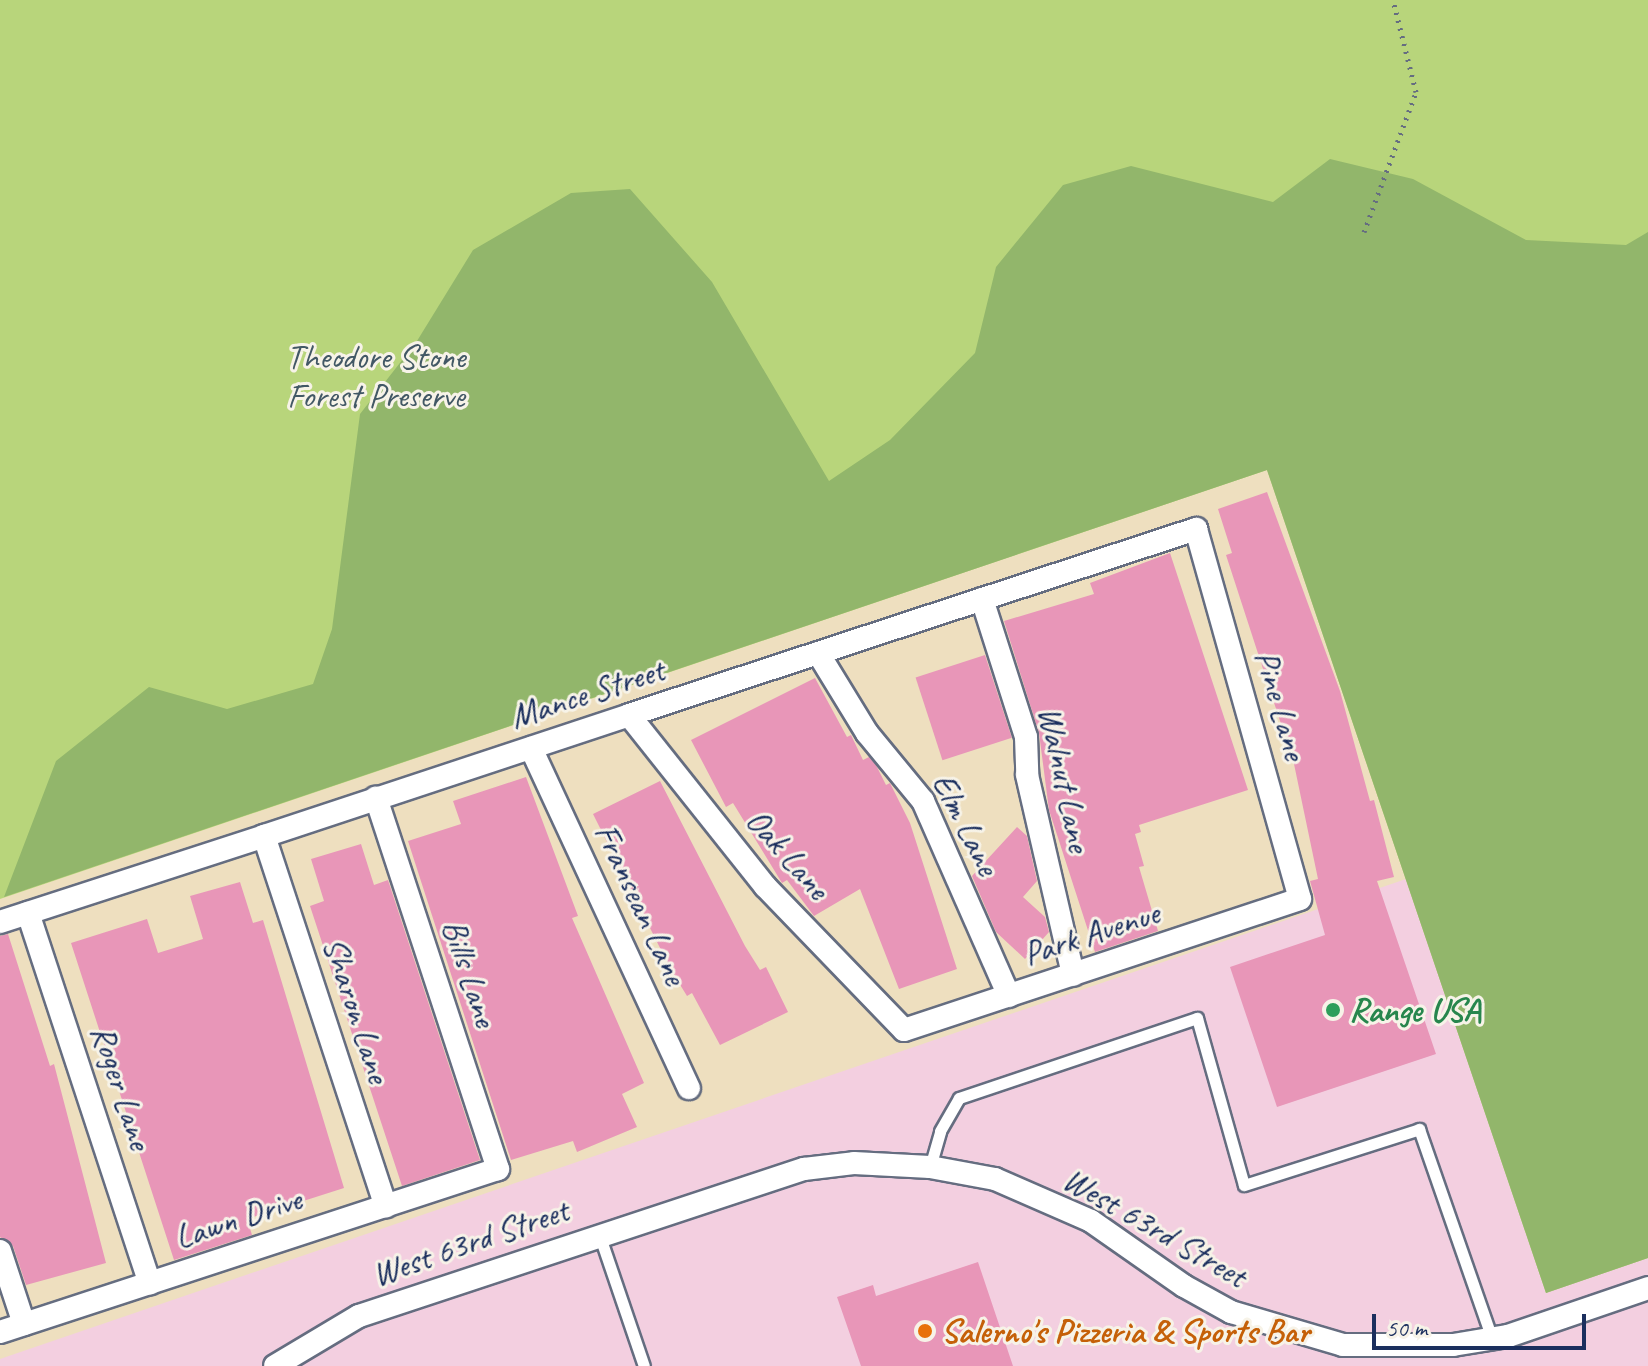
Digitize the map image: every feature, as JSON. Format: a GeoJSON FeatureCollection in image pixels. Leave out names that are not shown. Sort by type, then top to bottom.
{"type":"FeatureCollection","features":[{"type":"Feature","properties":{"kind":"street","name":"Mance Street"},"geometry":{"type":"LineString","coordinates":[[0,922],[1196,529]]}},
{"type":"Feature","properties":{"kind":"street","name":"Pine Lane"},"geometry":{"type":"LineString","coordinates":[[1196,529],[1300,899]]}},
{"type":"Feature","properties":{"kind":"street","name":"Walnut Lane"},"geometry":{"type":"LineString","coordinates":[[982,599],[1026,737],[1027,775],[1073,975]]}},
{"type":"Feature","properties":{"kind":"street","name":"Elm Lane"},"geometry":{"type":"LineString","coordinates":[[818,653],[867,733],[923,801],[1009,996]]}},
{"type":"Feature","properties":{"kind":"street","name":"Oak Lane"},"geometry":{"type":"LineString","coordinates":[[629,715],[765,886],[904,1030]]}},
{"type":"Feature","properties":{"kind":"street","name":"Fransean Lane"},"geometry":{"type":"LineString","coordinates":[[531,748],[689,1088]]}},
{"type":"Feature","properties":{"kind":"street","name":"Bills Lane"},"geometry":{"type":"LineString","coordinates":[[376,798],[498,1169]]}},
{"type":"Feature","properties":{"kind":"street","name":"Sharon Lane"},"geometry":{"type":"LineString","coordinates":[[264,836],[386,1206]]}},
{"type":"Feature","properties":{"kind":"street","name":"Park Avenue"},"geometry":{"type":"LineString","coordinates":[[904,1030],[1300,899]]}},
{"type":"Feature","properties":{"kind":"street","name":"Roger Lane"},"geometry":{"type":"LineString","coordinates":[[28,913],[150,1283]]}},
{"type":"Feature","properties":{"kind":"street","name":"West 63rd Street"},"geometry":{"type":"LineString","coordinates":[[275,1366],[359,1316],[599,1234],[804,1169],[854,1163],[930,1167],[995,1179],[1091,1221],[1184,1286],[1231,1312],[1343,1345],[1453,1345],[1492,1339],[1648,1288]]}},
{"type":"Feature","properties":{"kind":"street","name":"Lawn Drive"},"geometry":{"type":"LineString","coordinates":[[0,1332],[498,1169]]}},
{"type":"Feature","properties":{"kind":"street"},"geometry":{"type":"LineString","coordinates":[[0,1251],[24,1324]]}},
{"type":"Feature","properties":{"kind":"lane"},"geometry":{"type":"LineString","coordinates":[[930,1167],[940,1131],[959,1098],[1197,1018],[1244,1185],[1419,1129],[1492,1339]]}},
{"type":"Feature","properties":{"kind":"lane"},"geometry":{"type":"LineString","coordinates":[[599,1234],[644,1366]]}},
{"type":"Feature","properties":{"kind":"path"},"geometry":{"type":"LineString","coordinates":[[1364,232],[1416,92],[1393,0]]}},
{"type":"Feature","properties":{"kind":"shaded area"},"geometry":{"type":"Polygon","coordinates":[[[1406,879],[1546,1292],[1648,1258],[1648,1366],[0,1366],[0,1359],[1406,879]]]}},
{"type":"Feature","properties":{"kind":"green space","name":"Theodore Stone Forest Preserve"},"geometry":{"type":"Polygon","coordinates":[[[0,0],[1648,0],[1648,1258],[1546,1293],[1267,470],[0,899],[0,0]]]}},
{"type":"Feature","properties":{"kind":"green space"},"geometry":{"type":"Polygon","coordinates":[[[1330,159],[1413,179],[1526,240],[1626,245],[1648,232],[1648,1258],[1546,1293],[1267,470],[4,897],[56,761],[149,687],[227,709],[313,684],[332,629],[360,414],[417,341],[473,250],[571,193],[630,189],[712,282],[829,481],[890,440],[975,353],[996,267],[1063,185],[1131,166],[1273,202],[1330,159]]]}},
{"type":"Feature","properties":{"kind":"building"},"geometry":{"type":"Polygon","coordinates":[[[1267,492],[1340,691],[1370,801],[1374,800],[1394,877],[1377,881],[1436,1054],[1277,1107],[1230,967],[1325,935],[1310,881],[1318,879],[1294,764],[1226,555],[1232,553],[1218,509],[1267,492]]]}},
{"type":"Feature","properties":{"kind":"building"},"geometry":{"type":"Polygon","coordinates":[[[1170,553],[1248,790],[1139,825],[1141,832],[1135,834],[1144,866],[1139,867],[1158,931],[1095,952],[1049,810],[1039,733],[1004,621],[1094,594],[1090,583],[1170,553]]]}},
{"type":"Feature","properties":{"kind":"building"},"geometry":{"type":"Polygon","coordinates":[[[985,655],[1012,738],[942,760],[916,678],[985,655]]]}},
{"type":"Feature","properties":{"kind":"building"},"geometry":{"type":"Polygon","coordinates":[[[815,678],[847,737],[851,735],[863,760],[869,757],[876,765],[886,785],[890,783],[910,823],[957,969],[899,989],[860,889],[814,916],[787,880],[782,883],[733,803],[726,807],[691,740],[815,678]]]}},
{"type":"Feature","properties":{"kind":"building"},"geometry":{"type":"Polygon","coordinates":[[[526,777],[578,916],[572,918],[644,1083],[622,1094],[637,1127],[577,1152],[573,1141],[511,1160],[408,841],[461,824],[453,801],[526,777]]]}},
{"type":"Feature","properties":{"kind":"building"},"geometry":{"type":"Polygon","coordinates":[[[660,781],[745,946],[760,970],[766,967],[788,1012],[720,1045],[692,993],[687,996],[671,970],[593,814],[660,781]]]}},
{"type":"Feature","properties":{"kind":"building"},"geometry":{"type":"Polygon","coordinates":[[[1017,827],[1027,836],[1037,881],[1023,897],[1045,917],[1049,932],[1025,959],[996,932],[972,876],[1017,827]]]}},
{"type":"Feature","properties":{"kind":"building"},"geometry":{"type":"Polygon","coordinates":[[[361,844],[374,885],[388,880],[480,1160],[402,1186],[310,906],[324,901],[311,859],[361,844]]]}},
{"type":"Feature","properties":{"kind":"building"},"geometry":{"type":"Polygon","coordinates":[[[240,882],[253,923],[263,920],[344,1188],[247,1219],[252,1235],[174,1260],[71,943],[147,919],[158,953],[203,939],[190,896],[240,882]]]}},
{"type":"Feature","properties":{"kind":"building"},"geometry":{"type":"Polygon","coordinates":[[[8,934],[50,1066],[54,1064],[106,1263],[26,1285],[13,1246],[0,1237],[0,936],[8,934]]]}},
{"type":"Feature","properties":{"kind":"building","name":"Salerno's Pizzeria & Sports Bar"},"geometry":{"type":"Polygon","coordinates":[[[978,1262],[1013,1366],[861,1366],[837,1297],[873,1285],[876,1296],[978,1262]]]}},
{"type":"Feature","properties":{"kind":"place","name":"Range USA"},"geometry":{"type":"Point","coordinates":[1333,1010]}},
{"type":"Feature","properties":{"kind":"place","name":"Salerno's Pizzeria & Sports Bar"},"geometry":{"type":"Point","coordinates":[925,1331]}}]}
